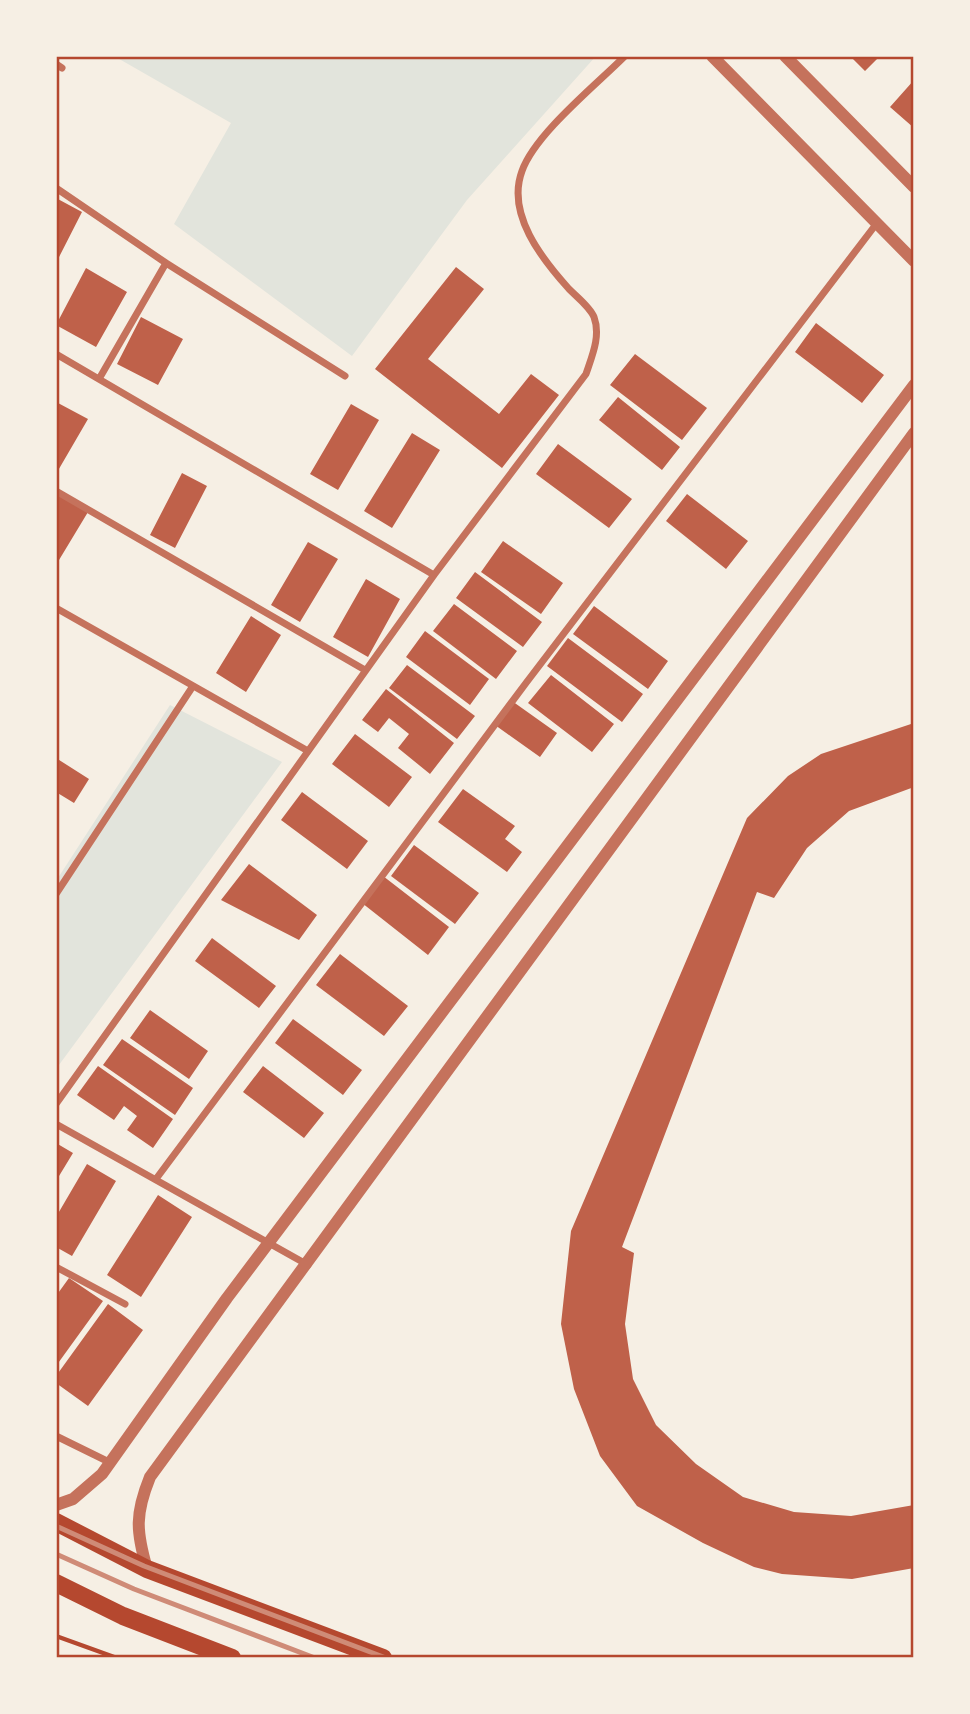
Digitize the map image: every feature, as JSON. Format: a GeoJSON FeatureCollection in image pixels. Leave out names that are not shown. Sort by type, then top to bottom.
{"type":"FeatureCollection","features":[{"type":"Feature","properties":{"kind":"main road"},"geometry":{"type":"LineString","coordinates":[[56,1522],[147,1569],[383,1658]]}},
{"type":"Feature","properties":{"kind":"main road"},"geometry":{"type":"LineString","coordinates":[[56,1583],[123,1616],[232,1658]]}},
{"type":"Feature","properties":{"kind":"street"},"geometry":{"type":"LineString","coordinates":[[56,1104],[365,670],[586,374],[597,343],[594,316],[563,282],[523,225],[519,196],[522,172],[539,142],[625,56]]}},
{"type":"Feature","properties":{"kind":"street"},"geometry":{"type":"LineString","coordinates":[[712,56],[914,261]]}},
{"type":"Feature","properties":{"kind":"street"},"geometry":{"type":"LineString","coordinates":[[785,56],[914,187]]}},
{"type":"Feature","properties":{"kind":"street"},"geometry":{"type":"LineString","coordinates":[[56,188],[166,263],[345,376]]}},
{"type":"Feature","properties":{"kind":"street"},"geometry":{"type":"LineString","coordinates":[[156,1179],[526,683],[877,223]]}},
{"type":"Feature","properties":{"kind":"street"},"geometry":{"type":"LineString","coordinates":[[99,379],[166,263]]}},
{"type":"Feature","properties":{"kind":"street"},"geometry":{"type":"LineString","coordinates":[[56,354],[434,575]]}},
{"type":"Feature","properties":{"kind":"street"},"geometry":{"type":"LineString","coordinates":[[56,1505],[73,1499],[91,1485],[269,1241],[914,385]]}},
{"type":"Feature","properties":{"kind":"street"},"geometry":{"type":"LineString","coordinates":[[147,1569],[137,1535],[138,1519],[150,1478],[914,433]]}},
{"type":"Feature","properties":{"kind":"street"},"geometry":{"type":"LineString","coordinates":[[56,491],[365,670]]}},
{"type":"Feature","properties":{"kind":"street"},"geometry":{"type":"LineString","coordinates":[[56,608],[308,751]]}},
{"type":"Feature","properties":{"kind":"street"},"geometry":{"type":"LineString","coordinates":[[56,894],[193,686]]}},
{"type":"Feature","properties":{"kind":"street"},"geometry":{"type":"LineString","coordinates":[[56,1124],[308,1265]]}},
{"type":"Feature","properties":{"kind":"street"},"geometry":{"type":"LineString","coordinates":[[56,1267],[125,1304]]}},
{"type":"Feature","properties":{"kind":"street"},"geometry":{"type":"LineString","coordinates":[[56,1436],[108,1462]]}},
{"type":"Feature","properties":{"kind":"path"},"geometry":{"type":"LineString","coordinates":[[56,1636],[117,1658]]}},
{"type":"Feature","properties":{"kind":"shaded area"},"geometry":{"type":"Polygon","coordinates":[[[114,56],[596,56],[467,200],[352,356],[174,224],[231,123],[114,56]]]}},
{"type":"Feature","properties":{"kind":"shaded area"},"geometry":{"type":"Polygon","coordinates":[[[170,705],[282,762],[56,1069],[56,881],[170,705]]]}},
{"type":"Feature","properties":{"kind":"building"},"geometry":{"type":"Polygon","coordinates":[[[850,56],[880,56],[865,71],[850,56]]]}},
{"type":"Feature","properties":{"kind":"building"},"geometry":{"type":"Polygon","coordinates":[[[914,80],[914,128],[890,107],[914,80]]]}},
{"type":"Feature","properties":{"kind":"building"},"geometry":{"type":"Polygon","coordinates":[[[56,198],[82,212],[56,263],[56,198]]]}},
{"type":"Feature","properties":{"kind":"building"},"geometry":{"type":"Polygon","coordinates":[[[456,267],[484,289],[428,359],[499,414],[531,374],[559,395],[502,468],[375,369],[456,267]]]}},
{"type":"Feature","properties":{"kind":"building"},"geometry":{"type":"Polygon","coordinates":[[[86,268],[127,292],[96,347],[56,325],[86,268]]]}},
{"type":"Feature","properties":{"kind":"building"},"geometry":{"type":"Polygon","coordinates":[[[141,317],[183,339],[158,385],[117,364],[141,317]]]}},
{"type":"Feature","properties":{"kind":"building"},"geometry":{"type":"Polygon","coordinates":[[[816,323],[884,375],[862,403],[795,352],[816,323]]]}},
{"type":"Feature","properties":{"kind":"building"},"geometry":{"type":"Polygon","coordinates":[[[635,354],[707,408],[682,440],[610,385],[635,354]]]}},
{"type":"Feature","properties":{"kind":"building"},"geometry":{"type":"Polygon","coordinates":[[[618,397],[680,447],[662,470],[599,420],[618,397]]]}},
{"type":"Feature","properties":{"kind":"building"},"geometry":{"type":"Polygon","coordinates":[[[58,403],[88,419],[56,474],[56,406],[58,403]]]}},
{"type":"Feature","properties":{"kind":"building"},"geometry":{"type":"Polygon","coordinates":[[[351,404],[379,420],[338,490],[310,474],[351,404]]]}},
{"type":"Feature","properties":{"kind":"building"},"geometry":{"type":"Polygon","coordinates":[[[412,433],[440,450],[392,528],[364,511],[412,433]]]}},
{"type":"Feature","properties":{"kind":"building"},"geometry":{"type":"Polygon","coordinates":[[[558,444],[632,499],[609,528],[536,474],[558,444]]]}},
{"type":"Feature","properties":{"kind":"building"},"geometry":{"type":"Polygon","coordinates":[[[182,473],[207,486],[175,548],[150,535],[182,473]]]}},
{"type":"Feature","properties":{"kind":"building"},"geometry":{"type":"Polygon","coordinates":[[[687,494],[748,541],[726,569],[666,521],[687,494]]]}},
{"type":"Feature","properties":{"kind":"building"},"geometry":{"type":"Polygon","coordinates":[[[60,495],[88,512],[56,565],[56,503],[60,495]]]}},
{"type":"Feature","properties":{"kind":"building"},"geometry":{"type":"Polygon","coordinates":[[[503,541],[563,583],[541,614],[481,572],[503,541]]]}},
{"type":"Feature","properties":{"kind":"building"},"geometry":{"type":"Polygon","coordinates":[[[308,542],[338,559],[300,622],[271,605],[308,542]]]}},
{"type":"Feature","properties":{"kind":"building"},"geometry":{"type":"Polygon","coordinates":[[[475,572],[542,622],[523,647],[456,598],[475,572]]]}},
{"type":"Feature","properties":{"kind":"building"},"geometry":{"type":"Polygon","coordinates":[[[366,579],[400,599],[368,657],[333,637],[366,579]]]}},
{"type":"Feature","properties":{"kind":"building"},"geometry":{"type":"Polygon","coordinates":[[[454,604],[517,651],[496,679],[433,631],[454,604]]]}},
{"type":"Feature","properties":{"kind":"building"},"geometry":{"type":"Polygon","coordinates":[[[594,606],[668,661],[648,689],[573,634],[594,606]]]}},
{"type":"Feature","properties":{"kind":"building"},"geometry":{"type":"Polygon","coordinates":[[[251,616],[281,635],[246,692],[216,673],[251,616]]]}},
{"type":"Feature","properties":{"kind":"building"},"geometry":{"type":"Polygon","coordinates":[[[425,631],[489,679],[470,705],[406,657],[425,631]]]}},
{"type":"Feature","properties":{"kind":"building"},"geometry":{"type":"Polygon","coordinates":[[[568,638],[643,694],[622,722],[547,666],[568,638]]]}},
{"type":"Feature","properties":{"kind":"building"},"geometry":{"type":"Polygon","coordinates":[[[407,665],[475,716],[457,739],[389,688],[407,665]]]}},
{"type":"Feature","properties":{"kind":"building"},"geometry":{"type":"Polygon","coordinates":[[[551,675],[614,724],[592,752],[528,703],[551,675]]]}},
{"type":"Feature","properties":{"kind":"building"},"geometry":{"type":"Polygon","coordinates":[[[386,689],[454,743],[430,774],[398,748],[409,734],[389,718],[378,732],[362,720],[386,689]]]}},
{"type":"Feature","properties":{"kind":"building"},"geometry":{"type":"Polygon","coordinates":[[[512,701],[557,733],[540,757],[495,725],[512,701]]]}},
{"type":"Feature","properties":{"kind":"building"},"geometry":{"type":"Polygon","coordinates":[[[914,723],[914,787],[849,811],[807,848],[774,898],[757,892],[622,1247],[634,1253],[625,1324],[633,1379],[656,1425],[696,1464],[743,1497],[794,1512],[851,1516],[914,1505],[914,1568],[852,1579],[782,1574],[754,1567],[703,1543],[637,1506],[600,1456],[574,1389],[561,1324],[571,1231],[747,818],[788,776],[821,754],[914,723]]]}},
{"type":"Feature","properties":{"kind":"building"},"geometry":{"type":"Polygon","coordinates":[[[355,734],[412,777],[389,807],[332,764],[355,734]]]}},
{"type":"Feature","properties":{"kind":"building"},"geometry":{"type":"Polygon","coordinates":[[[56,758],[89,779],[74,803],[56,792],[56,758]]]}},
{"type":"Feature","properties":{"kind":"building"},"geometry":{"type":"Polygon","coordinates":[[[463,789],[515,826],[505,839],[522,852],[507,872],[438,822],[463,789]]]}},
{"type":"Feature","properties":{"kind":"building"},"geometry":{"type":"Polygon","coordinates":[[[302,792],[368,841],[347,869],[281,820],[302,792]]]}},
{"type":"Feature","properties":{"kind":"building"},"geometry":{"type":"Polygon","coordinates":[[[414,845],[479,893],[455,924],[391,876],[414,845]]]}},
{"type":"Feature","properties":{"kind":"building"},"geometry":{"type":"Polygon","coordinates":[[[249,864],[317,915],[299,940],[221,900],[249,864]]]}},
{"type":"Feature","properties":{"kind":"building"},"geometry":{"type":"Polygon","coordinates":[[[383,876],[449,927],[428,955],[362,903],[383,876]]]}},
{"type":"Feature","properties":{"kind":"building"},"geometry":{"type":"Polygon","coordinates":[[[212,938],[276,986],[259,1008],[195,961],[212,938]]]}},
{"type":"Feature","properties":{"kind":"building"},"geometry":{"type":"Polygon","coordinates":[[[340,954],[408,1006],[384,1036],[316,985],[340,954]]]}},
{"type":"Feature","properties":{"kind":"building"},"geometry":{"type":"Polygon","coordinates":[[[150,1010],[208,1051],[189,1079],[130,1038],[150,1010]]]}},
{"type":"Feature","properties":{"kind":"building"},"geometry":{"type":"Polygon","coordinates":[[[293,1019],[362,1070],[343,1095],[275,1043],[293,1019]]]}},
{"type":"Feature","properties":{"kind":"building"},"geometry":{"type":"Polygon","coordinates":[[[122,1039],[193,1088],[175,1115],[103,1065],[122,1039]]]}},
{"type":"Feature","properties":{"kind":"building"},"geometry":{"type":"Polygon","coordinates":[[[98,1066],[173,1119],[153,1148],[127,1130],[137,1116],[124,1106],[114,1120],[77,1095],[98,1066]]]}},
{"type":"Feature","properties":{"kind":"building"},"geometry":{"type":"Polygon","coordinates":[[[263,1066],[324,1113],[304,1138],[243,1092],[263,1066]]]}},
{"type":"Feature","properties":{"kind":"building"},"geometry":{"type":"Polygon","coordinates":[[[56,1143],[73,1153],[56,1181],[56,1143]]]}},
{"type":"Feature","properties":{"kind":"building"},"geometry":{"type":"Polygon","coordinates":[[[87,1164],[116,1181],[72,1256],[56,1247],[56,1217],[87,1164]]]}},
{"type":"Feature","properties":{"kind":"building"},"geometry":{"type":"Polygon","coordinates":[[[158,1195],[192,1217],[141,1297],[107,1275],[158,1195]]]}},
{"type":"Feature","properties":{"kind":"building"},"geometry":{"type":"Polygon","coordinates":[[[69,1278],[103,1301],[56,1366],[56,1296],[69,1278]]]}},
{"type":"Feature","properties":{"kind":"building"},"geometry":{"type":"Polygon","coordinates":[[[108,1304],[143,1330],[88,1406],[56,1383],[56,1376],[108,1304]]]}},
{"type":"Feature","properties":{"kind":"railway"},"geometry":{"type":"LineString","coordinates":[[56,1526],[144,1566],[386,1658]]}},
{"type":"Feature","properties":{"kind":"railway"},"geometry":{"type":"LineString","coordinates":[[56,1554],[134,1589],[315,1658]]}}]}
